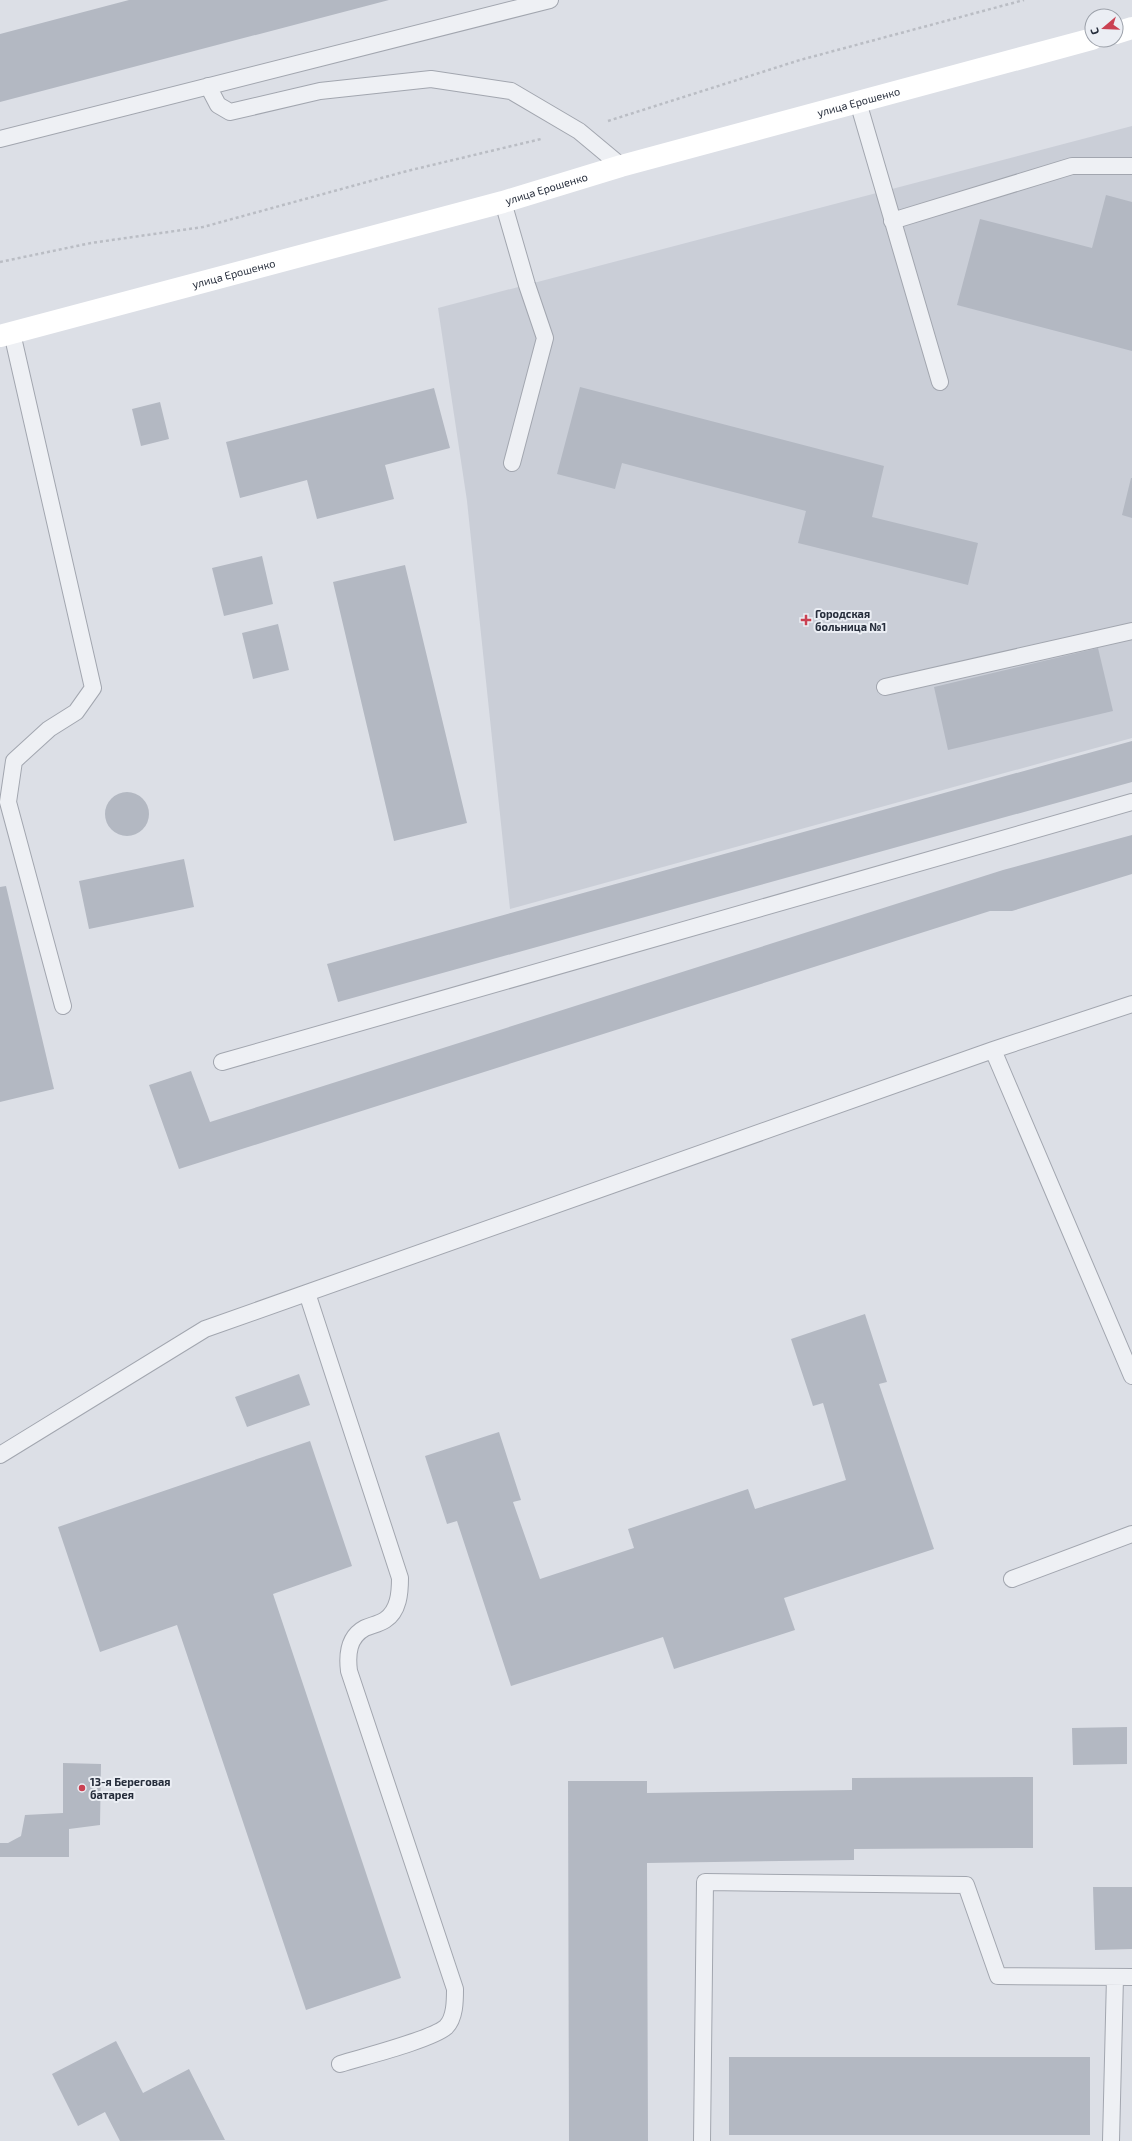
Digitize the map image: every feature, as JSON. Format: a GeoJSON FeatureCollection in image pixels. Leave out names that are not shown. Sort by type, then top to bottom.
{"type":"FeatureCollection","features":[{"type":"Feature","properties":{"kind":"main road","name":"улица Ерошенко"},"geometry":{"type":"LineString","coordinates":[[6,334],[504,202],[621,166],[1084,41]]}},
{"type":"Feature","properties":{"kind":"lane"},"geometry":{"type":"LineString","coordinates":[[0,139],[550,0]]}},
{"type":"Feature","properties":{"kind":"lane"},"geometry":{"type":"LineString","coordinates":[[208,86],[218,104],[230,112],[320,91],[431,79],[511,90],[578,131],[621,166]]}},
{"type":"Feature","properties":{"kind":"lane"},"geometry":{"type":"LineString","coordinates":[[858,102],[940,382]]}},
{"type":"Feature","properties":{"kind":"lane"},"geometry":{"type":"LineString","coordinates":[[892,221],[1072,166],[1132,166]]}},
{"type":"Feature","properties":{"kind":"lane"},"geometry":{"type":"LineString","coordinates":[[504,202],[527,285],[546,338],[512,463]]}},
{"type":"Feature","properties":{"kind":"lane"},"geometry":{"type":"LineString","coordinates":[[6,334],[93,688],[76,712],[49,728],[14,761],[8,802],[63,1006]]}},
{"type":"Feature","properties":{"kind":"lane"},"geometry":{"type":"LineString","coordinates":[[885,687],[1132,631]]}},
{"type":"Feature","properties":{"kind":"lane"},"geometry":{"type":"LineString","coordinates":[[222,1062],[1132,802]]}},
{"type":"Feature","properties":{"kind":"lane"},"geometry":{"type":"LineString","coordinates":[[0,1455],[205,1329],[993,1050],[1132,1004]]}},
{"type":"Feature","properties":{"kind":"lane"},"geometry":{"type":"LineString","coordinates":[[993,1050],[1132,1376]]}},
{"type":"Feature","properties":{"kind":"lane"},"geometry":{"type":"LineString","coordinates":[[307,1293],[400,1578],[400,1595],[395,1608],[386,1619],[364,1629],[352,1640],[347,1654],[349,1671],[456,1989],[454,2009],[446,2027],[426,2037],[340,2064]]}},
{"type":"Feature","properties":{"kind":"lane"},"geometry":{"type":"LineString","coordinates":[[1012,1579],[1132,1534]]}},
{"type":"Feature","properties":{"kind":"lane"},"geometry":{"type":"LineString","coordinates":[[702,2141],[705,1882],[966,1885],[998,1976],[1132,1977]]}},
{"type":"Feature","properties":{"kind":"lane"},"geometry":{"type":"LineString","coordinates":[[1111,2141],[1115,1977]]}},
{"type":"Feature","properties":{"kind":"path"},"geometry":{"type":"LineString","coordinates":[[0,262],[91,243],[203,227],[407,171],[578,131],[800,60],[1024,0]]}},
{"type":"Feature","properties":{"kind":"shaded area","name":"Городская больница №1"},"geometry":{"type":"Polygon","coordinates":[[[1132,126],[1132,738],[510,909],[467,501],[438,308],[1132,126]]]}},
{"type":"Feature","properties":{"kind":"building"},"geometry":{"type":"Polygon","coordinates":[[[129,0],[389,0],[0,102],[0,34],[129,0]]]}},
{"type":"Feature","properties":{"kind":"building"},"geometry":{"type":"Polygon","coordinates":[[[1106,195],[1132,202],[1132,351],[957,305],[980,219],[1092,248],[1106,195]]]}},
{"type":"Feature","properties":{"kind":"building"},"geometry":{"type":"Polygon","coordinates":[[[580,387],[884,466],[872,517],[978,543],[968,585],[798,543],[806,511],[622,463],[615,489],[557,474],[580,387]]]}},
{"type":"Feature","properties":{"kind":"building"},"geometry":{"type":"Polygon","coordinates":[[[434,388],[450,448],[385,465],[394,499],[317,519],[307,480],[240,498],[226,442],[434,388]]]}},
{"type":"Feature","properties":{"kind":"building"},"geometry":{"type":"Polygon","coordinates":[[[160,402],[169,439],[141,446],[132,409],[160,402]]]}},
{"type":"Feature","properties":{"kind":"building"},"geometry":{"type":"Polygon","coordinates":[[[1132,478],[1132,518],[1122,515],[1132,478]]]}},
{"type":"Feature","properties":{"kind":"building"},"geometry":{"type":"Polygon","coordinates":[[[262,556],[273,604],[224,616],[212,568],[262,556]]]}},
{"type":"Feature","properties":{"kind":"building"},"geometry":{"type":"Polygon","coordinates":[[[405,565],[467,823],[394,841],[333,582],[405,565]]]}},
{"type":"Feature","properties":{"kind":"building"},"geometry":{"type":"Polygon","coordinates":[[[278,624],[289,670],[253,679],[242,633],[278,624]]]}},
{"type":"Feature","properties":{"kind":"building"},"geometry":{"type":"Polygon","coordinates":[[[1098,648],[1113,711],[948,750],[934,687],[1098,648]]]}},
{"type":"Feature","properties":{"kind":"building"},"geometry":{"type":"Polygon","coordinates":[[[1132,741],[1132,782],[338,1002],[327,964],[1132,741]]]}},
{"type":"Feature","properties":{"kind":"building"},"geometry":{"type":"Polygon","coordinates":[[[123,792],[131,792],[143,798],[149,810],[149,818],[143,830],[131,836],[123,836],[111,830],[105,818],[105,810],[111,798],[123,792]]]}},
{"type":"Feature","properties":{"kind":"building"},"geometry":{"type":"Polygon","coordinates":[[[1132,835],[1132,874],[1012,911],[990,911],[179,1169],[149,1085],[191,1071],[210,1122],[1003,870],[1132,835]]]}},
{"type":"Feature","properties":{"kind":"building"},"geometry":{"type":"Polygon","coordinates":[[[184,859],[194,907],[89,929],[79,881],[184,859]]]}},
{"type":"Feature","properties":{"kind":"building"},"geometry":{"type":"Polygon","coordinates":[[[6,886],[54,1089],[0,1102],[0,887],[6,886]]]}},
{"type":"Feature","properties":{"kind":"building"},"geometry":{"type":"Polygon","coordinates":[[[865,1314],[887,1382],[879,1384],[934,1549],[784,1598],[795,1630],[674,1669],[663,1637],[511,1686],[457,1521],[447,1524],[425,1456],[499,1432],[521,1500],[513,1502],[540,1579],[634,1548],[628,1529],[748,1489],[755,1509],[846,1480],[823,1403],[813,1406],[791,1339],[865,1314]]]}},
{"type":"Feature","properties":{"kind":"building"},"geometry":{"type":"Polygon","coordinates":[[[299,1374],[310,1405],[247,1427],[235,1397],[299,1374]]]}},
{"type":"Feature","properties":{"kind":"building"},"geometry":{"type":"Polygon","coordinates":[[[310,1441],[352,1566],[273,1594],[401,1978],[306,2010],[177,1625],[100,1652],[58,1527],[310,1441]]]}},
{"type":"Feature","properties":{"kind":"building"},"geometry":{"type":"Polygon","coordinates":[[[1127,1727],[1127,1764],[1073,1765],[1072,1728],[1127,1727]]]}},
{"type":"Feature","properties":{"kind":"building","name":"13-я Береговая батарея"},"geometry":{"type":"Polygon","coordinates":[[[63,1763],[101,1764],[100,1825],[69,1829],[69,1857],[0,1857],[0,1843],[8,1843],[21,1836],[25,1815],[63,1813],[63,1763]]]}},
{"type":"Feature","properties":{"kind":"building"},"geometry":{"type":"Polygon","coordinates":[[[1033,1777],[1033,1848],[854,1849],[854,1860],[647,1863],[648,2141],[569,2141],[568,1781],[647,1781],[647,1793],[852,1790],[852,1778],[1033,1777]]]}},
{"type":"Feature","properties":{"kind":"building"},"geometry":{"type":"Polygon","coordinates":[[[1093,1887],[1132,1887],[1132,1949],[1095,1950],[1093,1887]]]}},
{"type":"Feature","properties":{"kind":"building"},"geometry":{"type":"Polygon","coordinates":[[[116,2041],[143,2093],[189,2069],[225,2140],[120,2141],[105,2112],[78,2126],[52,2074],[116,2041]]]}},
{"type":"Feature","properties":{"kind":"building"},"geometry":{"type":"Polygon","coordinates":[[[729,2057],[1090,2057],[1090,2135],[729,2135],[729,2057]]]}},
{"type":"Feature","properties":{"kind":"place","name":"Городская больница №1"},"geometry":{"type":"Point","coordinates":[806,620]}},
{"type":"Feature","properties":{"kind":"place","name":"13-я Береговая батарея"},"geometry":{"type":"Point","coordinates":[82,1788]}}]}
